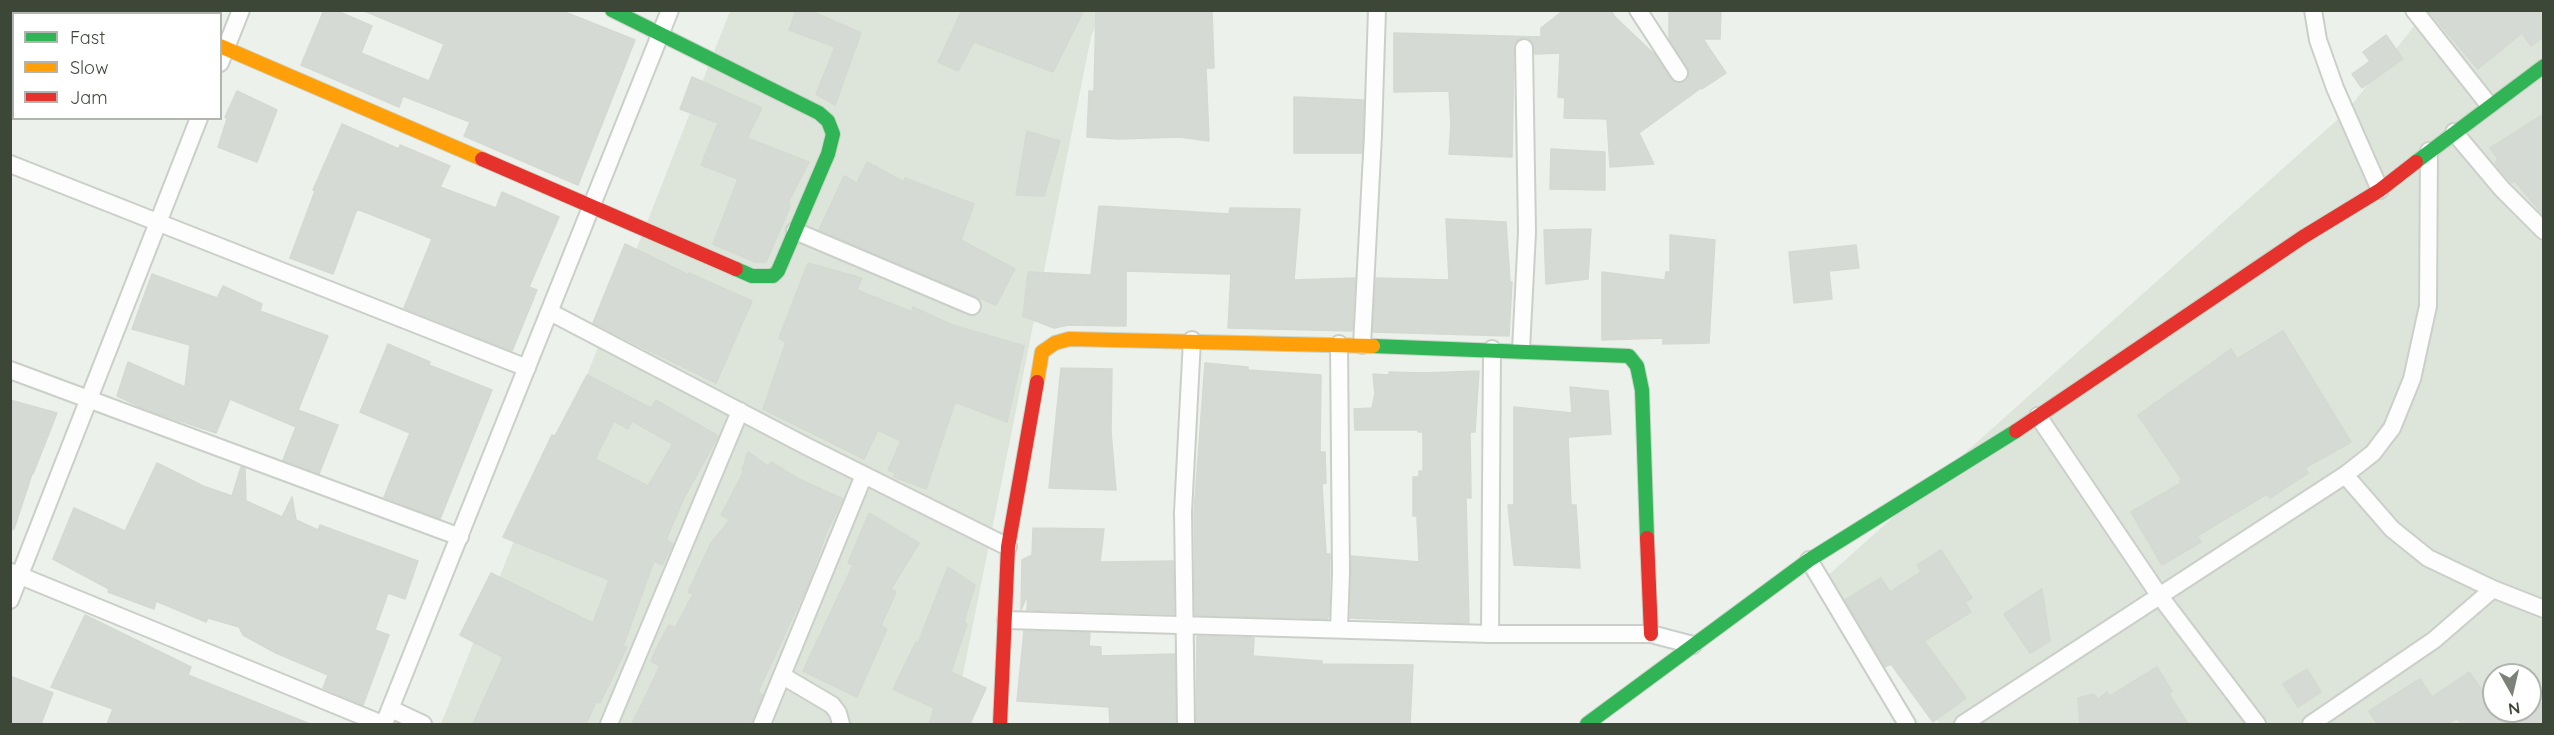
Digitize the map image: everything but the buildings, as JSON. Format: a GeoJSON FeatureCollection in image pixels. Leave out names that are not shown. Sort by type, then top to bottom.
{"type":"FeatureCollection","features":[{"type":"Feature","properties":{"kind":"street"},"geometry":{"type":"LineString","coordinates":[[241,10],[222,52],[752,276],[773,276],[778,271],[828,154],[832,134],[828,121],[819,113],[612,10]]}},
{"type":"Feature","properties":{"kind":"street"},"geometry":{"type":"LineString","coordinates":[[386,719],[670,10]]}},
{"type":"Feature","properties":{"kind":"street"},"geometry":{"type":"LineString","coordinates":[[1362,345],[1377,10]]}},
{"type":"Feature","properties":{"kind":"street"},"geometry":{"type":"LineString","coordinates":[[1638,10],[1679,73]]}},
{"type":"Feature","properties":{"kind":"street"},"geometry":{"type":"LineString","coordinates":[[2313,10],[2318,40],[2335,88],[2380,190]]}},
{"type":"Feature","properties":{"kind":"street"},"geometry":{"type":"LineString","coordinates":[[2414,10],[2489,105]]}},
{"type":"Feature","properties":{"kind":"street"},"geometry":{"type":"LineString","coordinates":[[1521,350],[1527,232],[1524,48]]}},
{"type":"Feature","properties":{"kind":"street"},"geometry":{"type":"LineString","coordinates":[[1587,724],[1809,560],[2038,416],[2303,237],[2380,190],[2489,105],[2544,66]]}},
{"type":"Feature","properties":{"kind":"street"},"geometry":{"type":"LineString","coordinates":[[10,600],[15,574],[88,401],[198,120]]}},
{"type":"Feature","properties":{"kind":"street"},"geometry":{"type":"LineString","coordinates":[[2454,132],[2502,189],[2544,231]]}},
{"type":"Feature","properties":{"kind":"street"},"geometry":{"type":"LineString","coordinates":[[1963,724],[2345,475],[2373,453],[2392,428],[2412,379],[2428,306],[2429,151]]}},
{"type":"Feature","properties":{"kind":"street"},"geometry":{"type":"LineString","coordinates":[[10,164],[527,368]]}},
{"type":"Feature","properties":{"kind":"street"},"geometry":{"type":"LineString","coordinates":[[795,231],[972,306]]}},
{"type":"Feature","properties":{"kind":"street"},"geometry":{"type":"LineString","coordinates":[[550,312],[1008,547]]}},
{"type":"Feature","properties":{"kind":"street"},"geometry":{"type":"LineString","coordinates":[[1000,724],[1008,547],[1042,352],[1055,343],[1069,339],[1339,344],[1629,356],[1637,366],[1642,390],[1651,634]]}},
{"type":"Feature","properties":{"kind":"street"},"geometry":{"type":"LineString","coordinates":[[1186,724],[1183,512],[1192,340]]}},
{"type":"Feature","properties":{"kind":"street"},"geometry":{"type":"LineString","coordinates":[[1339,344],[1341,572],[1339,629]]}},
{"type":"Feature","properties":{"kind":"street"},"geometry":{"type":"LineString","coordinates":[[1490,634],[1492,349]]}},
{"type":"Feature","properties":{"kind":"street"},"geometry":{"type":"LineString","coordinates":[[10,370],[88,401],[460,537]]}},
{"type":"Feature","properties":{"kind":"street"},"geometry":{"type":"LineString","coordinates":[[609,724],[740,411]]}},
{"type":"Feature","properties":{"kind":"street"},"geometry":{"type":"LineString","coordinates":[[2038,416],[2158,595],[2258,724]]}},
{"type":"Feature","properties":{"kind":"street"},"geometry":{"type":"LineString","coordinates":[[762,724],[864,475]]}},
{"type":"Feature","properties":{"kind":"street"},"geometry":{"type":"LineString","coordinates":[[2345,475],[2392,529],[2428,558],[2493,589],[2544,609]]}},
{"type":"Feature","properties":{"kind":"street"},"geometry":{"type":"LineString","coordinates":[[1809,560],[1907,724]]}},
{"type":"Feature","properties":{"kind":"street"},"geometry":{"type":"LineString","coordinates":[[15,574],[386,719],[423,724]]}},
{"type":"Feature","properties":{"kind":"street"},"geometry":{"type":"LineString","coordinates":[[2311,724],[2434,640],[2493,589]]}},
{"type":"Feature","properties":{"kind":"street"},"geometry":{"type":"LineString","coordinates":[[1006,620],[1490,634],[1651,634],[1693,645]]}},
{"type":"Feature","properties":{"kind":"street"},"geometry":{"type":"LineString","coordinates":[[783,676],[832,705],[838,713],[841,724]]}},
{"type":"Feature","properties":{"kind":"shaded area"},"geometry":{"type":"Polygon","coordinates":[[[730,11],[1102,11],[1091,37],[953,724],[441,724],[556,435],[587,375],[730,11]]]}},
{"type":"Feature","properties":{"kind":"shaded area"},"geometry":{"type":"Polygon","coordinates":[[[2426,11],[2543,11],[2543,724],[1940,724],[1824,579],[2346,112],[2426,11]]]}},
{"type":"Feature","properties":{"kind":"traffic: fast"},"geometry":{"type":"LineString","coordinates":[[612,10],[819,113],[828,121],[833,134],[828,154],[778,271],[773,276],[752,276],[736,269]]}},
{"type":"Feature","properties":{"kind":"traffic: fast"},"geometry":{"type":"LineString","coordinates":[[2416,162],[2544,66]]}},
{"type":"Feature","properties":{"kind":"traffic: fast"},"geometry":{"type":"LineString","coordinates":[[1373,346],[1629,356],[1637,366],[1642,390],[1647,538]]}},
{"type":"Feature","properties":{"kind":"traffic: fast"},"geometry":{"type":"LineString","coordinates":[[1587,724],[1809,560],[2016,431]]}},
{"type":"Feature","properties":{"kind":"traffic: slow"},"geometry":{"type":"LineString","coordinates":[[222,47],[482,159]]}},
{"type":"Feature","properties":{"kind":"traffic: slow"},"geometry":{"type":"LineString","coordinates":[[1037,382],[1042,352],[1055,343],[1069,339],[1373,346]]}},
{"type":"Feature","properties":{"kind":"traffic: jam"},"geometry":{"type":"LineString","coordinates":[[482,159],[736,269]]}},
{"type":"Feature","properties":{"kind":"traffic: jam"},"geometry":{"type":"LineString","coordinates":[[2016,431],[2303,237],[2380,190],[2416,162]]}},
{"type":"Feature","properties":{"kind":"traffic: jam"},"geometry":{"type":"LineString","coordinates":[[1000,724],[1008,547],[1037,382]]}},
{"type":"Feature","properties":{"kind":"traffic: jam"},"geometry":{"type":"LineString","coordinates":[[1647,538],[1651,634]]}}]}
